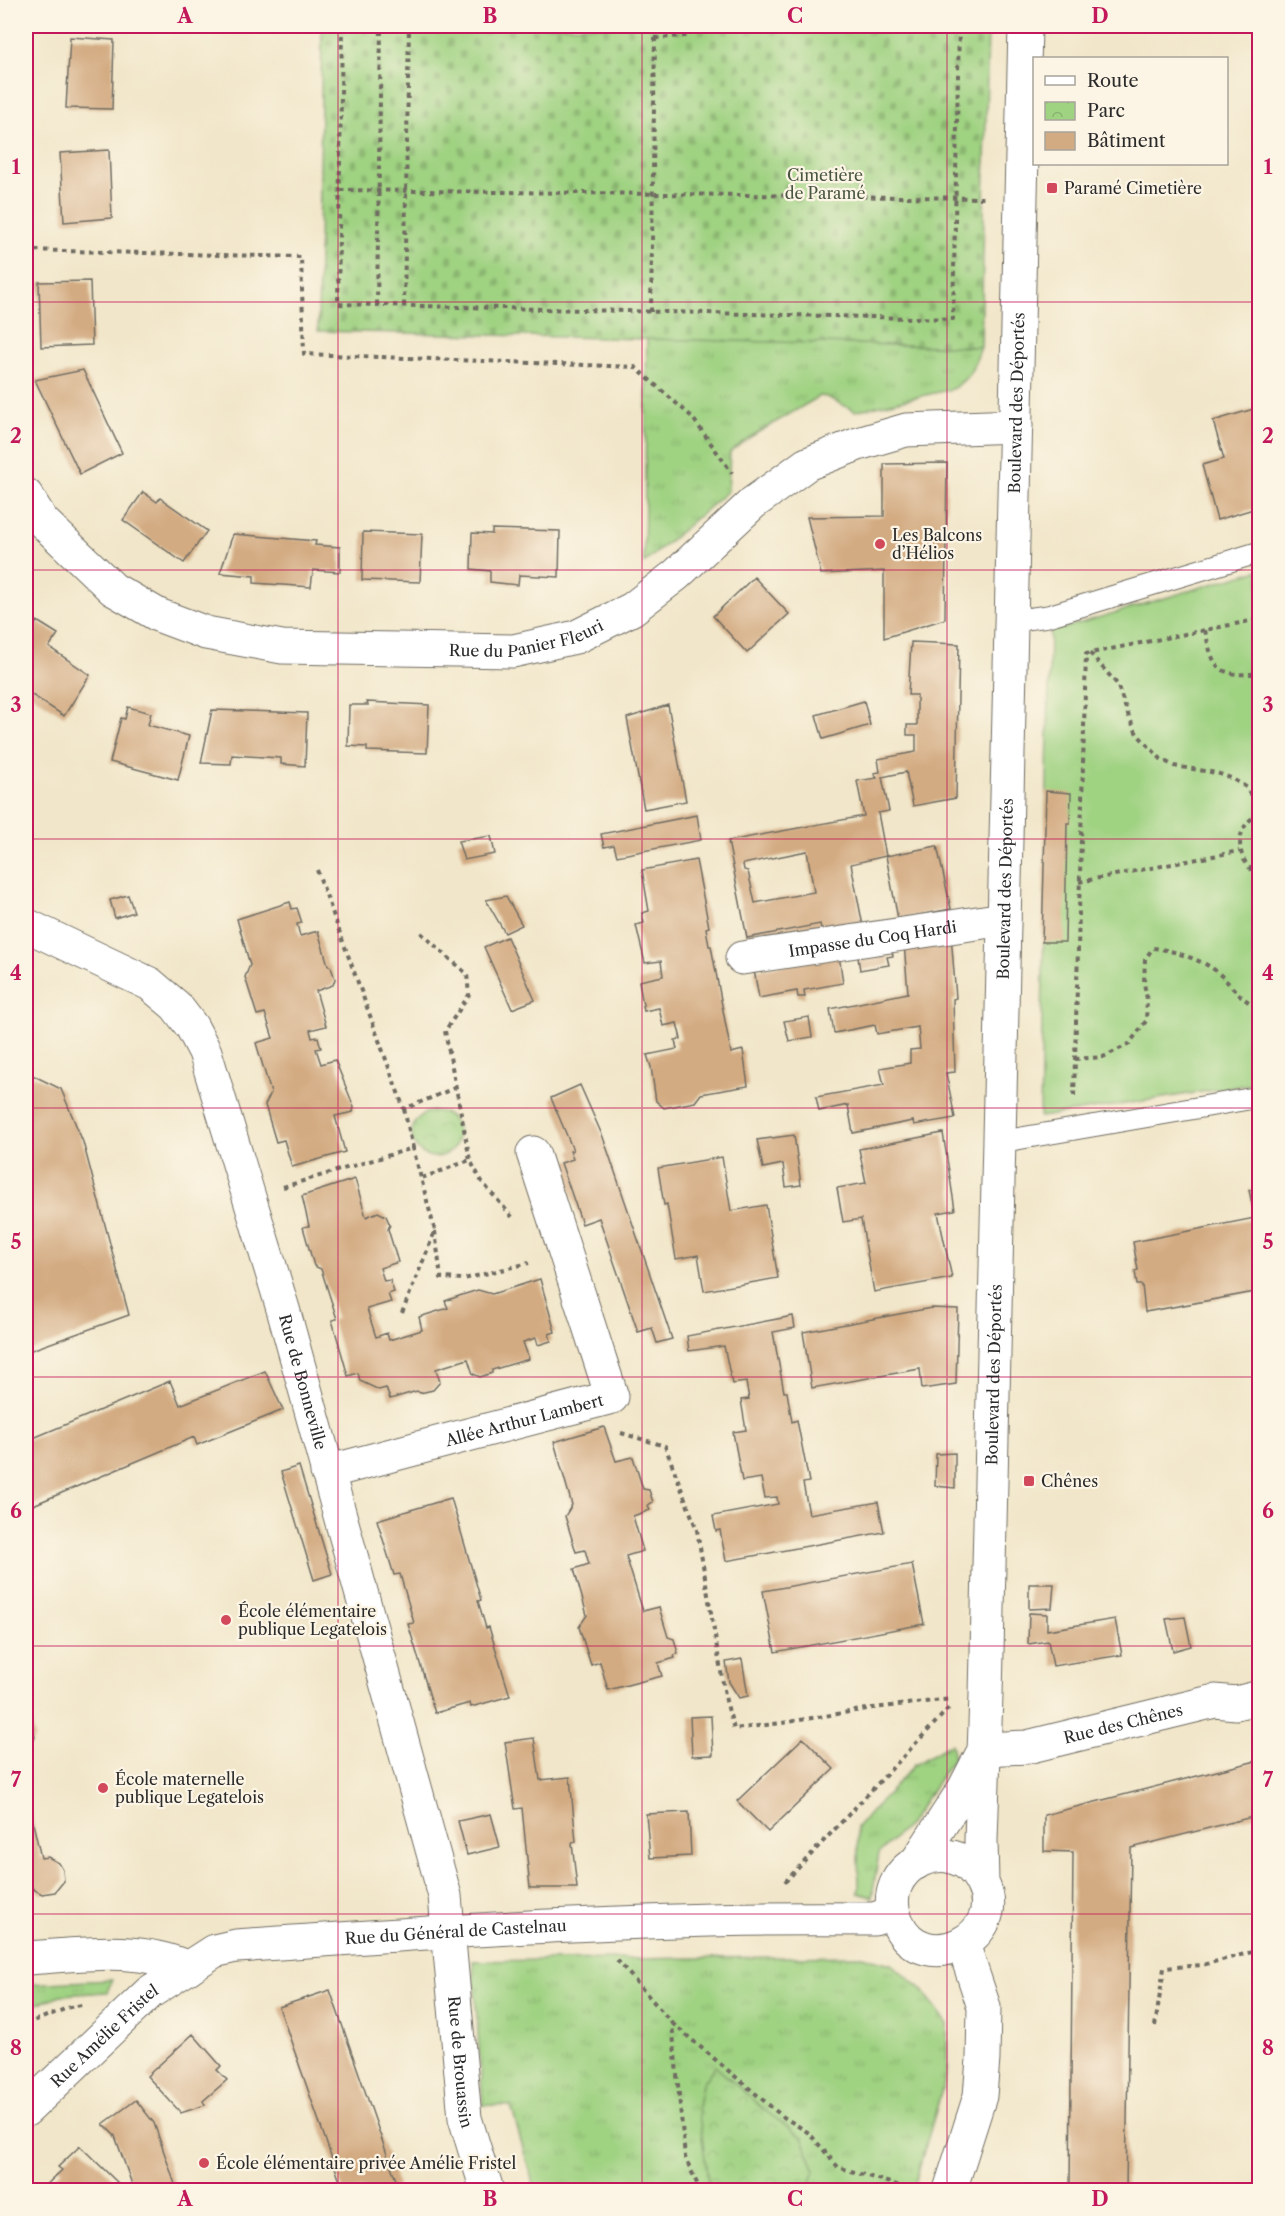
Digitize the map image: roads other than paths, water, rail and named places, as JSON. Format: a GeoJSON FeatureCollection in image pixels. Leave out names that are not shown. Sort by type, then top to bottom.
{"type":"FeatureCollection","features":[{"type":"Feature","properties":{"kind":"street","name":"Boulevard des Déportés"},"geometry":{"type":"LineString","coordinates":[[982,1883],[981,1840],[1025,26]]}},
{"type":"Feature","properties":{"kind":"street","name":"Rue du Panier Fleuri"},"geometry":{"type":"LineString","coordinates":[[26,495],[42,521],[113,589],[158,615],[206,633],[282,647],[513,651],[576,637],[632,609],[676,575],[753,503],[807,464],[858,444],[906,430],[1016,426]]}},
{"type":"Feature","properties":{"kind":"street","name":"Impasse du Coq Hardi"},"geometry":{"type":"LineString","coordinates":[[741,958],[1004,919]]}},
{"type":"Feature","properties":{"kind":"street","name":"Rue de Bonneville"},"geometry":{"type":"LineString","coordinates":[[26,925],[150,984],[176,1006],[192,1027],[206,1052],[327,1472],[445,1896],[448,1931]]}},
{"type":"Feature","properties":{"kind":"street","name":"Allée Arthur Lambert"},"geometry":{"type":"LineString","coordinates":[[327,1472],[612,1397],[533,1153]]}},
{"type":"Feature","properties":{"kind":"street","name":"Rue des Chênes"},"geometry":{"type":"LineString","coordinates":[[985,1749],[1027,1747],[1215,1701],[1236,1703],[1260,1697]]}},
{"type":"Feature","properties":{"kind":"street","name":"Boulevard des Déportés"},"geometry":{"type":"LineString","coordinates":[[916,1863],[964,1789],[985,1749]]}},
{"type":"Feature","properties":{"kind":"street"},"geometry":{"type":"LineString","coordinates":[[936,1856],[951,1857],[966,1863],[978,1875],[982,1883],[987,1905],[983,1921],[975,1935],[963,1944],[948,1949],[934,1950],[920,1946],[907,1938],[899,1927],[893,1913],[892,1897],[897,1881],[907,1868],[920,1859],[936,1856]]}},
{"type":"Feature","properties":{"kind":"street","name":"Rue du Général de Castelnau"},"geometry":{"type":"LineString","coordinates":[[188,1968],[214,1951],[236,1946],[448,1931],[587,1925],[750,1919],[874,1919],[893,1913]]}},
{"type":"Feature","properties":{"kind":"street","name":"Rue de Brouassin"},"geometry":{"type":"LineString","coordinates":[[448,1931],[465,2118],[487,2190]]}},
{"type":"Feature","properties":{"kind":"street"},"geometry":{"type":"LineString","coordinates":[[950,2190],[980,2096],[983,2059],[984,2007],[963,1944]]}},
{"type":"Feature","properties":{"kind":"street"},"geometry":{"type":"LineString","coordinates":[[26,1958],[132,1953],[174,1961],[188,1968]]}},
{"type":"Feature","properties":{"kind":"street","name":"Rue Amélie Fristel"},"geometry":{"type":"LineString","coordinates":[[26,2110],[150,1992],[188,1968]]}},
{"type":"Feature","properties":{"kind":"lane"},"geometry":{"type":"LineString","coordinates":[[1011,621],[1048,616],[1260,552]]}},
{"type":"Feature","properties":{"kind":"lane"},"geometry":{"type":"LineString","coordinates":[[999,1142],[1260,1097]]}},
{"type":"Feature","properties":{"kind":"place","name":"Paramé Cimetière"},"geometry":{"type":"Point","coordinates":[1052,188]}},
{"type":"Feature","properties":{"kind":"place","name":"Les Balcons d’Hélios"},"geometry":{"type":"Point","coordinates":[880,544]}},
{"type":"Feature","properties":{"kind":"place","name":"Chênes"},"geometry":{"type":"Point","coordinates":[1029,1481]}},
{"type":"Feature","properties":{"kind":"place","name":"École élémentaire publique Legatelois"},"geometry":{"type":"Point","coordinates":[226,1620]}},
{"type":"Feature","properties":{"kind":"place","name":"École maternelle publique Legatelois"},"geometry":{"type":"Point","coordinates":[103,1788]}},
{"type":"Feature","properties":{"kind":"place","name":"École élémentaire privée Amélie Fristel"},"geometry":{"type":"Point","coordinates":[204,2163]}},
{"type":"Feature","properties":{"kind":"park label","name":"Cimetière de Paramé"},"geometry":{"type":"Point","coordinates":[825,184]}}]}
